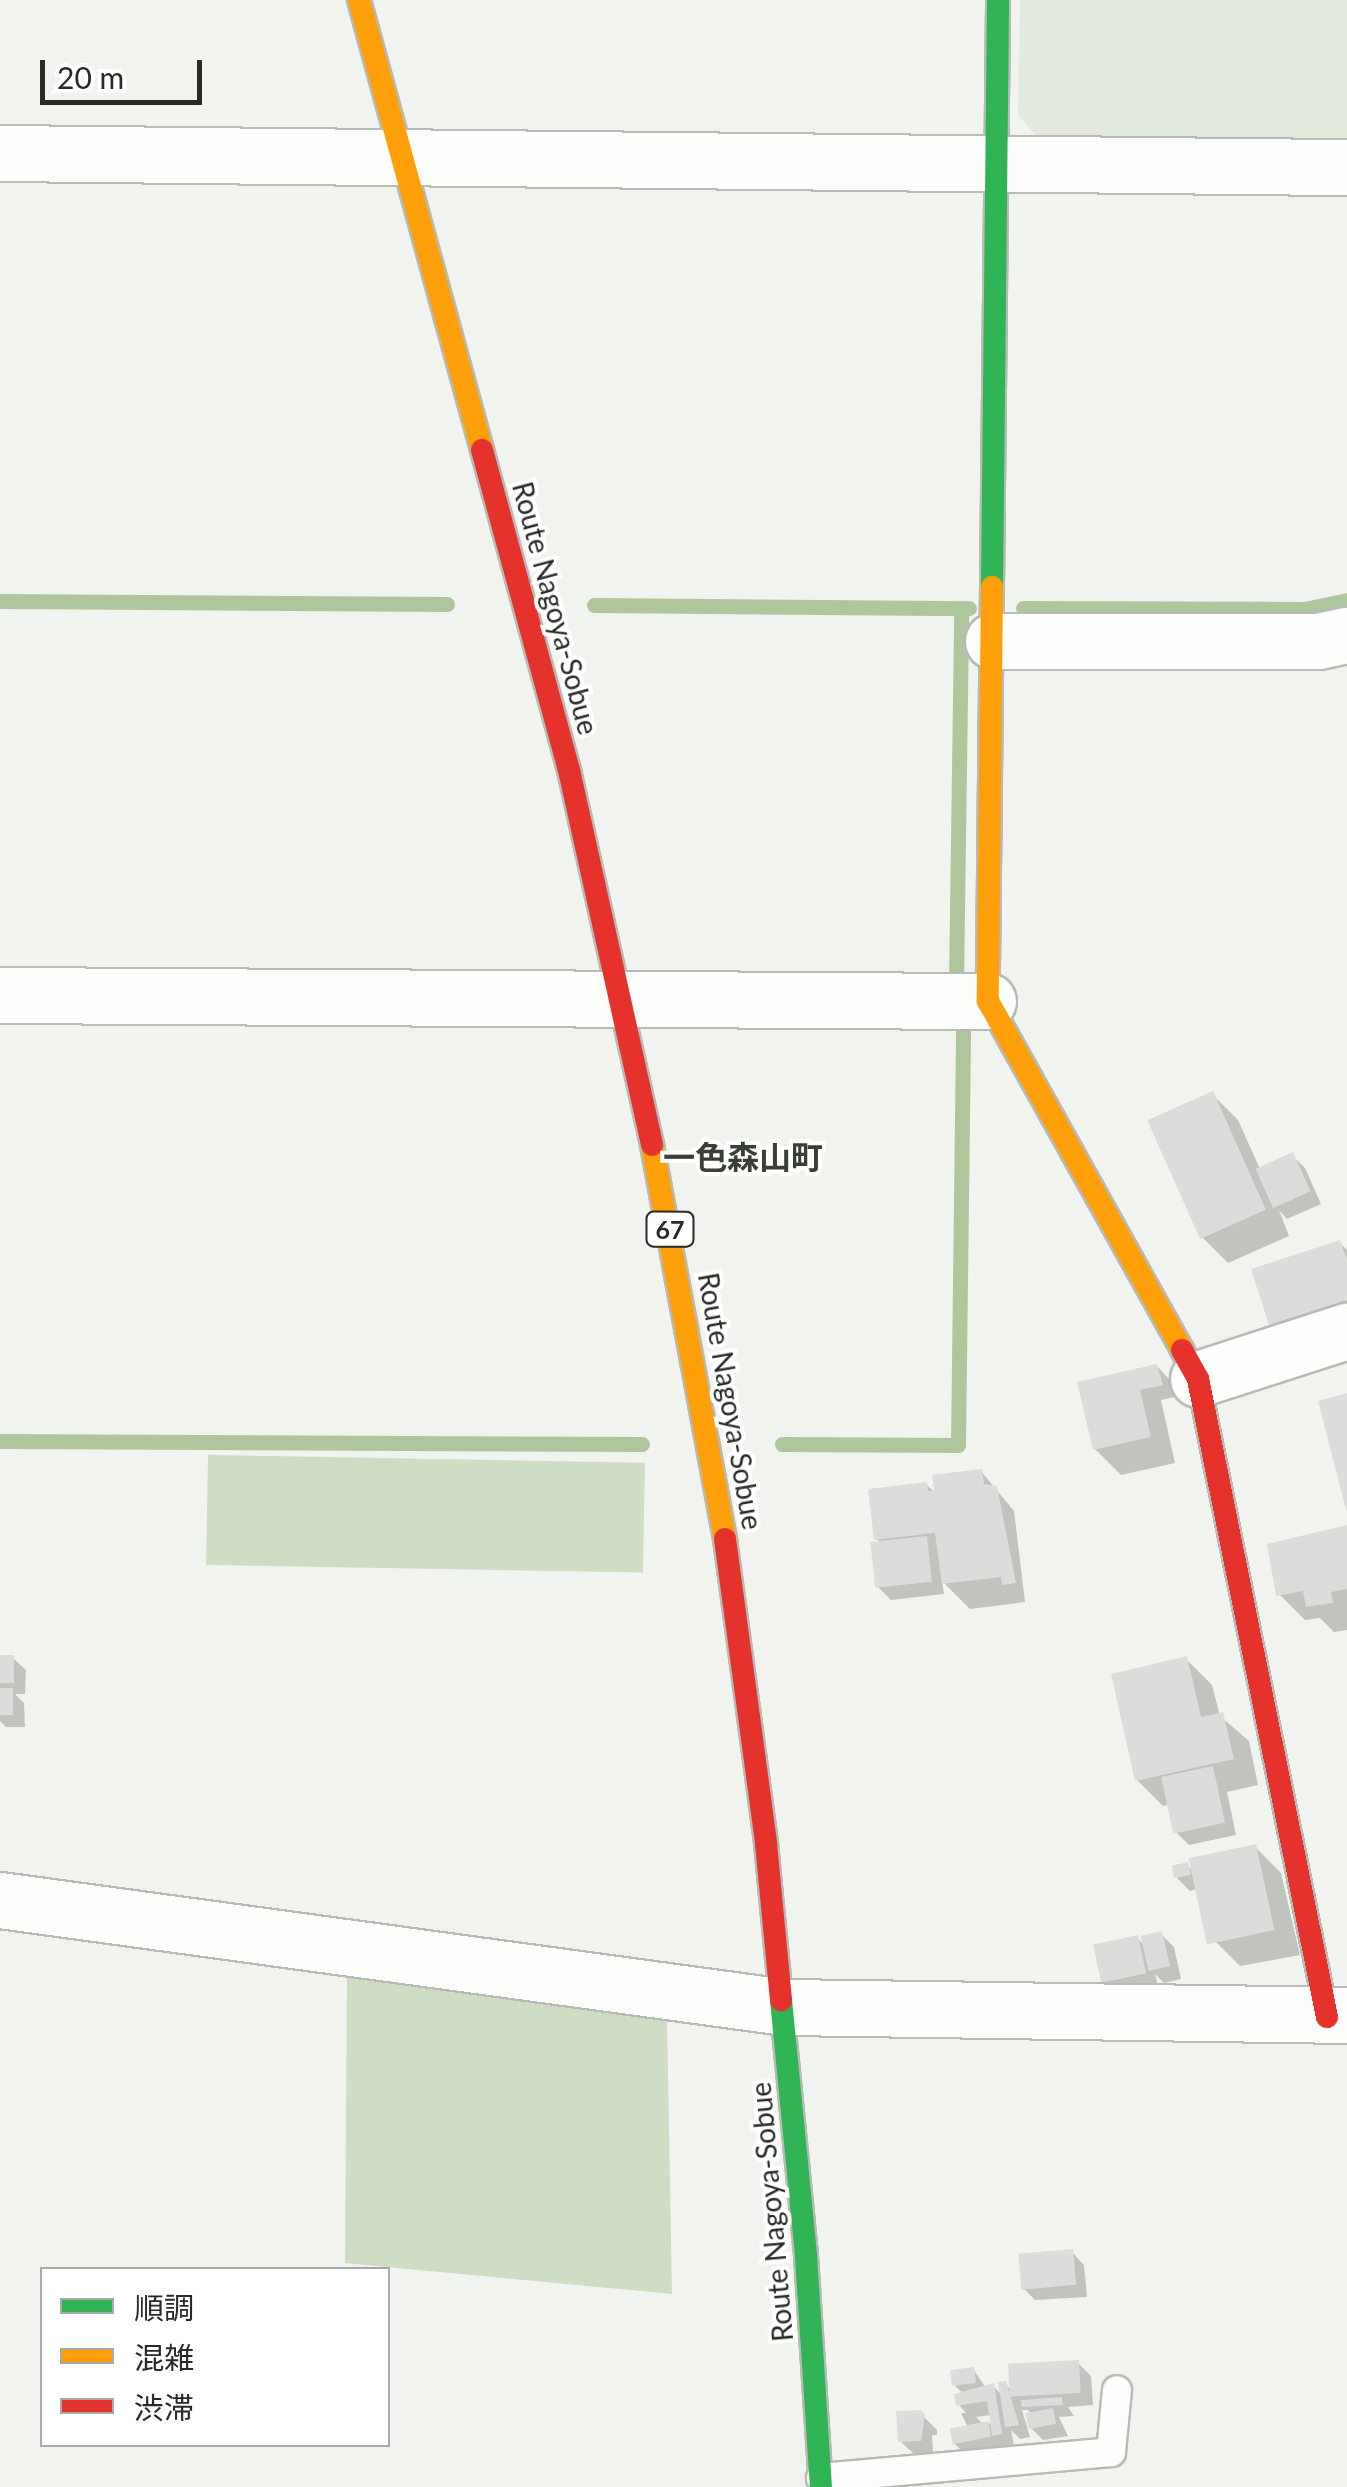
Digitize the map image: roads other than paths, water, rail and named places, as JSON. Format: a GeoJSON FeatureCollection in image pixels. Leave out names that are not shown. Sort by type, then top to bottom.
{"type":"FeatureCollection","features":[{"type":"Feature","properties":{"kind":"main road","name":"Route Nagoya-Sobue"},"geometry":{"type":"LineString","coordinates":[[359,0],[569,770],[666,1208],[720,1505],[784,2007],[821,2483]]}},
{"type":"Feature","properties":{"kind":"main road"},"geometry":{"type":"LineString","coordinates":[[998,0],[988,1001],[1198,1379],[1337,2016]]}},
{"type":"Feature","properties":{"kind":"street"},"geometry":{"type":"LineString","coordinates":[[0,154],[1347,168]]}},
{"type":"Feature","properties":{"kind":"street"},"geometry":{"type":"LineString","coordinates":[[993,641],[1318,641],[1347,635]]}},
{"type":"Feature","properties":{"kind":"street"},"geometry":{"type":"LineString","coordinates":[[0,996],[988,1001]]}},
{"type":"Feature","properties":{"kind":"street"},"geometry":{"type":"LineString","coordinates":[[1198,1379],[1347,1332]]}},
{"type":"Feature","properties":{"kind":"street"},"geometry":{"type":"LineString","coordinates":[[0,1900],[784,2007],[1337,2016]]}},
{"type":"Feature","properties":{"kind":"lane"},"geometry":{"type":"LineString","coordinates":[[821,2483],[1111,2452],[1117,2390]]}},
{"type":"Feature","properties":{"kind":"waterway"},"geometry":{"type":"LineString","coordinates":[[1023,608],[1304,609],[1347,600]]}},
{"type":"Feature","properties":{"kind":"waterway"},"geometry":{"type":"LineString","coordinates":[[0,601],[447,604]]}},
{"type":"Feature","properties":{"kind":"waterway"},"geometry":{"type":"LineString","coordinates":[[594,605],[969,608]]}},
{"type":"Feature","properties":{"kind":"waterway"},"geometry":{"type":"LineString","coordinates":[[956,984],[961,608]]}},
{"type":"Feature","properties":{"kind":"waterway"},"geometry":{"type":"LineString","coordinates":[[782,1444],[958,1445],[963,1030]]}},
{"type":"Feature","properties":{"kind":"waterway"},"geometry":{"type":"LineString","coordinates":[[0,1441],[642,1444]]}},
{"type":"Feature","properties":{"kind":"district","name":"一色森山町"},"geometry":{"type":"Point","coordinates":[743,1157]}}]}
